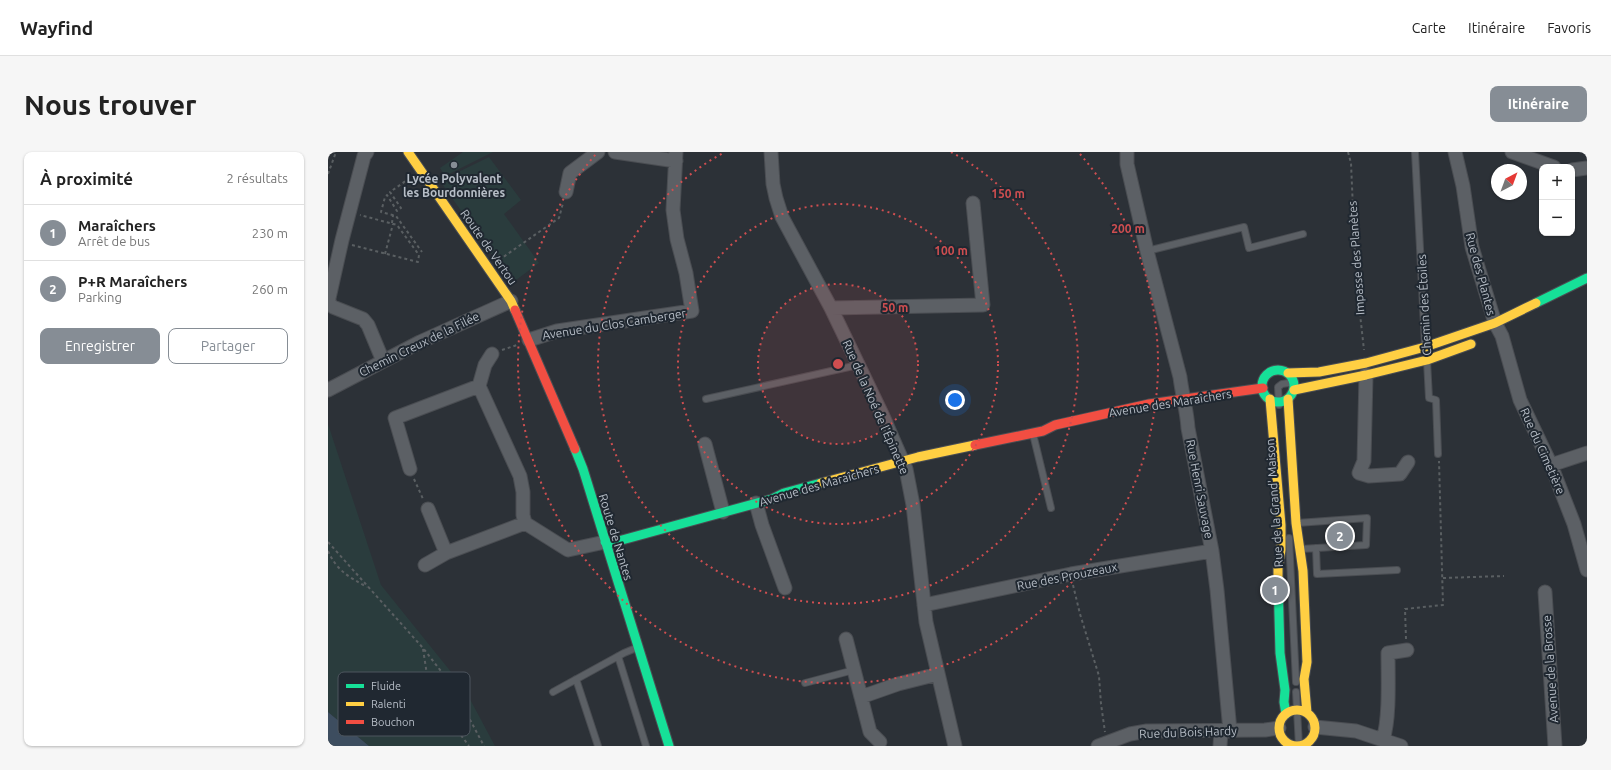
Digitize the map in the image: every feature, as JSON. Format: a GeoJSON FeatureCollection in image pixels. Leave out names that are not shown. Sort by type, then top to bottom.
{"type":"FeatureCollection","features":[{"type":"Feature","properties":{"kind":"main road","name":"Route de Vertou"},"geometry":{"type":"LineString","coordinates":[[408,152],[490,268],[511,301],[529,340]]}},
{"type":"Feature","properties":{"kind":"main road"},"geometry":{"type":"LineString","coordinates":[[1482,340],[1426,353],[1366,369],[1294,386],[1282,403],[1270,399],[1265,394],[1263,388],[1264,378],[1272,371],[1282,370],[1288,373],[1366,369],[1426,353],[1501,329],[1587,278]]}},
{"type":"Feature","properties":{"kind":"main road","name":"Route de Nantes"},"geometry":{"type":"LineString","coordinates":[[529,340],[574,445],[669,746]]}},
{"type":"Feature","properties":{"kind":"main road"},"geometry":{"type":"LineString","coordinates":[[1288,373],[1294,386]]}},
{"type":"Feature","properties":{"kind":"main road","name":"Avenue des Maraîchers"},"geometry":{"type":"LineString","coordinates":[[605,542],[611,542],[772,499],[784,493],[902,461],[1043,431],[1055,424],[1148,404],[1263,388]]}},
{"type":"Feature","properties":{"kind":"main road","name":"Rue de la Grand' Maison"},"geometry":{"type":"LineString","coordinates":[[1270,399],[1280,525],[1281,550],[1278,568],[1280,652],[1285,690],[1284,702],[1286,714]]}},
{"type":"Feature","properties":{"kind":"main road","name":"Rue de la Grand' Maison"},"geometry":{"type":"LineString","coordinates":[[1282,403],[1299,550],[1303,571],[1307,662],[1304,679],[1307,713]]}},
{"type":"Feature","properties":{"kind":"main road"},"geometry":{"type":"LineString","coordinates":[[1297,710],[1307,713],[1314,722],[1314,732],[1310,743],[1299,746],[1288,744],[1282,737],[1279,728],[1282,718],[1286,714],[1297,710]]}},
{"type":"Feature","properties":{"kind":"street"},"geometry":{"type":"LineString","coordinates":[[367,152],[364,156],[341,243],[329,303],[336,309],[363,319],[368,326],[383,361]]}},
{"type":"Feature","properties":{"kind":"street"},"geometry":{"type":"LineString","coordinates":[[566,192],[570,173],[598,152]]}},
{"type":"Feature","properties":{"kind":"street","name":"Avenue du Clos Camberger"},"geometry":{"type":"LineString","coordinates":[[529,340],[542,334],[557,331],[692,311],[686,273],[676,239],[672,210],[676,156],[615,152]]}},
{"type":"Feature","properties":{"kind":"street","name":"Rue de la Noé de l'Épinette"},"geometry":{"type":"LineString","coordinates":[[771,152],[773,184],[782,217],[831,308],[906,469],[914,504],[924,605],[955,746]]}},
{"type":"Feature","properties":{"kind":"street","name":"Rue Henri Sauvage"},"geometry":{"type":"LineString","coordinates":[[1127,152],[1127,164],[1147,251],[1180,377],[1189,436],[1212,551],[1217,590],[1225,731],[1220,746]]}},
{"type":"Feature","properties":{"kind":"street","name":"Rue des Plantes"},"geometry":{"type":"LineString","coordinates":[[1455,152],[1463,186],[1472,247],[1501,329]]}},
{"type":"Feature","properties":{"kind":"street"},"geometry":{"type":"LineString","coordinates":[[1512,152],[1546,164]]}},
{"type":"Feature","properties":{"kind":"street"},"geometry":{"type":"LineString","coordinates":[[1575,170],[1587,168]]}},
{"type":"Feature","properties":{"kind":"street"},"geometry":{"type":"LineString","coordinates":[[831,308],[983,304],[973,203]]}},
{"type":"Feature","properties":{"kind":"street","name":"Chemin Creux de la Filée"},"geometry":{"type":"LineString","coordinates":[[328,390],[383,361],[511,301]]}},
{"type":"Feature","properties":{"kind":"street","name":"Rue du Cimetière"},"geometry":{"type":"LineString","coordinates":[[1501,329],[1520,400],[1551,465],[1574,524],[1587,570]]}},
{"type":"Feature","properties":{"kind":"street"},"geometry":{"type":"LineString","coordinates":[[492,354],[484,365],[479,386],[520,476],[523,492],[523,515],[525,523],[568,550],[605,542]]}},
{"type":"Feature","properties":{"kind":"street"},"geometry":{"type":"LineString","coordinates":[[1366,369],[1364,461],[1359,473],[1369,476],[1400,474],[1408,462]]}},
{"type":"Feature","properties":{"kind":"street"},"geometry":{"type":"LineString","coordinates":[[410,469],[395,418],[479,386]]}},
{"type":"Feature","properties":{"kind":"street"},"geometry":{"type":"LineString","coordinates":[[705,444],[723,512]]}},
{"type":"Feature","properties":{"kind":"street"},"geometry":{"type":"LineString","coordinates":[[1551,465],[1587,453]]}},
{"type":"Feature","properties":{"kind":"street"},"geometry":{"type":"LineString","coordinates":[[756,503],[762,525],[785,588]]}},
{"type":"Feature","properties":{"kind":"street"},"geometry":{"type":"LineString","coordinates":[[428,509],[446,553]]}},
{"type":"Feature","properties":{"kind":"street"},"geometry":{"type":"LineString","coordinates":[[425,565],[446,553],[525,523]]}},
{"type":"Feature","properties":{"kind":"street","name":"Rue des Prouzeaux"},"geometry":{"type":"LineString","coordinates":[[924,605],[1071,574],[1212,551]]}},
{"type":"Feature","properties":{"kind":"street","name":"Avenue de la Brosse"},"geometry":{"type":"LineString","coordinates":[[1545,592],[1555,746]]}},
{"type":"Feature","properties":{"kind":"street"},"geometry":{"type":"LineString","coordinates":[[846,639],[870,732],[880,744]]}},
{"type":"Feature","properties":{"kind":"street"},"geometry":{"type":"LineString","coordinates":[[1383,739],[1386,721],[1388,653],[1407,650]]}},
{"type":"Feature","properties":{"kind":"street"},"geometry":{"type":"LineString","coordinates":[[861,697],[898,684],[938,674]]}},
{"type":"Feature","properties":{"kind":"street"},"geometry":{"type":"LineString","coordinates":[[1314,727],[1345,729],[1383,739],[1401,746]]}},
{"type":"Feature","properties":{"kind":"street","name":"Rue du Bois Hardy"},"geometry":{"type":"LineString","coordinates":[[1102,744],[1130,734],[1147,731],[1225,731],[1279,728]]}},
{"type":"Feature","properties":{"kind":"lane","name":"Chemin des Étoiles"},"geometry":{"type":"LineString","coordinates":[[1415,152],[1429,398],[1436,400],[1438,454]]}},
{"type":"Feature","properties":{"kind":"lane"},"geometry":{"type":"LineString","coordinates":[[1147,251],[1244,227],[1249,248],[1303,234]]}},
{"type":"Feature","properties":{"kind":"lane"},"geometry":{"type":"LineString","coordinates":[[1551,304],[1587,285]]}},
{"type":"Feature","properties":{"kind":"lane"},"geometry":{"type":"LineString","coordinates":[[1282,403],[1278,388],[1279,385],[1294,386],[1377,367],[1426,353]]}},
{"type":"Feature","properties":{"kind":"lane"},"geometry":{"type":"LineString","coordinates":[[706,398],[858,365]]}},
{"type":"Feature","properties":{"kind":"lane"},"geometry":{"type":"LineString","coordinates":[[1033,433],[1051,508]]}},
{"type":"Feature","properties":{"kind":"lane"},"geometry":{"type":"LineString","coordinates":[[1296,523],[1367,518],[1366,545],[1299,550]]}},
{"type":"Feature","properties":{"kind":"lane","name":"Rue de la Grand' Maison"},"geometry":{"type":"LineString","coordinates":[[1289,531],[1299,746]]}},
{"type":"Feature","properties":{"kind":"lane"},"geometry":{"type":"LineString","coordinates":[[1316,548],[1317,574],[1397,570]]}},
{"type":"Feature","properties":{"kind":"lane"},"geometry":{"type":"LineString","coordinates":[[553,692],[618,656],[638,647]]}},
{"type":"Feature","properties":{"kind":"lane"},"geometry":{"type":"LineString","coordinates":[[618,656],[646,746]]}},
{"type":"Feature","properties":{"kind":"lane"},"geometry":{"type":"LineString","coordinates":[[805,683],[854,670]]}},
{"type":"Feature","properties":{"kind":"lane"},"geometry":{"type":"LineString","coordinates":[[576,680],[598,746]]}},
{"type":"Feature","properties":{"kind":"path"},"geometry":{"type":"LineString","coordinates":[[328,174],[336,152]]}},
{"type":"Feature","properties":{"kind":"path","name":"Impasse des Planètes"},"geometry":{"type":"LineString","coordinates":[[1348,152],[1351,163],[1356,278],[1366,369]]}},
{"type":"Feature","properties":{"kind":"path"},"geometry":{"type":"LineString","coordinates":[[421,171],[385,197],[381,212],[396,216],[422,252]]}},
{"type":"Feature","properties":{"kind":"path"},"geometry":{"type":"LineString","coordinates":[[387,195],[397,211],[401,208],[390,192]]}},
{"type":"Feature","properties":{"kind":"path"},"geometry":{"type":"LineString","coordinates":[[490,268],[559,218],[566,192]]}},
{"type":"Feature","properties":{"kind":"path"},"geometry":{"type":"LineString","coordinates":[[341,243],[418,262],[419,255],[397,225],[350,212]]}},
{"type":"Feature","properties":{"kind":"path"},"geometry":{"type":"LineString","coordinates":[[385,254],[393,215]]}},
{"type":"Feature","properties":{"kind":"path"},"geometry":{"type":"LineString","coordinates":[[492,354],[529,340]]}},
{"type":"Feature","properties":{"kind":"path"},"geometry":{"type":"LineString","coordinates":[[1407,650],[1405,609],[1443,605],[1438,454]]}},
{"type":"Feature","properties":{"kind":"path"},"geometry":{"type":"LineString","coordinates":[[410,469],[428,509]]}},
{"type":"Feature","properties":{"kind":"path"},"geometry":{"type":"LineString","coordinates":[[328,542],[423,648],[442,672]]}},
{"type":"Feature","properties":{"kind":"path"},"geometry":{"type":"LineString","coordinates":[[328,551],[332,560],[344,574],[369,588]]}},
{"type":"Feature","properties":{"kind":"path"},"geometry":{"type":"LineString","coordinates":[[1071,574],[1076,602],[1099,676],[1102,744]]}},
{"type":"Feature","properties":{"kind":"path"},"geometry":{"type":"LineString","coordinates":[[1443,578],[1504,576]]}},
{"type":"Feature","properties":{"kind":"path"},"geometry":{"type":"LineString","coordinates":[[423,648],[427,672]]}},
{"type":"Feature","properties":{"kind":"path"},"geometry":{"type":"LineString","coordinates":[[470,719],[484,746]]}},
{"type":"Feature","properties":{"kind":"path"},"geometry":{"type":"LineString","coordinates":[[462,736],[469,746]]}},
{"type":"Feature","properties":{"kind":"shaded area"},"geometry":{"type":"Polygon","coordinates":[[[463,152],[493,152],[445,176],[440,168],[463,152]]]}},
{"type":"Feature","properties":{"kind":"shaded area"},"geometry":{"type":"Polygon","coordinates":[[[489,157],[521,200],[504,214],[539,263],[512,283],[440,181],[489,157]]]}},
{"type":"Feature","properties":{"kind":"shaded area"},"geometry":{"type":"Polygon","coordinates":[[[328,424],[381,585],[451,672],[338,672],[338,720],[328,712],[328,424]]]}},
{"type":"Feature","properties":{"kind":"shaded area"},"geometry":{"type":"Polygon","coordinates":[[[470,699],[495,746],[369,746],[357,736],[470,736],[470,699]]]}},
{"type":"Feature","properties":{"kind":"water"},"geometry":{"type":"Polygon","coordinates":[[[328,712],[338,720],[338,736],[357,736],[369,746],[328,746],[328,712]]]}},
{"type":"Feature","properties":{"kind":"traffic: fast"},"geometry":{"type":"LineString","coordinates":[[1536,303],[1587,278]]}},
{"type":"Feature","properties":{"kind":"traffic: fast"},"geometry":{"type":"LineString","coordinates":[[1275,370],[1281,370],[1291,377],[1294,386],[1293,392],[1287,399],[1281,402],[1275,402],[1265,395],[1262,389],[1262,383],[1269,373],[1275,370]]}},
{"type":"Feature","properties":{"kind":"traffic: fast"},"geometry":{"type":"LineString","coordinates":[[575,449],[583,469],[669,746]]}},
{"type":"Feature","properties":{"kind":"traffic: fast"},"geometry":{"type":"LineString","coordinates":[[605,542],[611,543],[772,499],[784,493],[821,483]]}},
{"type":"Feature","properties":{"kind":"traffic: fast"},"geometry":{"type":"LineString","coordinates":[[1278,578],[1280,653],[1285,690],[1284,702],[1286,714]]}},
{"type":"Feature","properties":{"kind":"traffic: slow"},"geometry":{"type":"LineString","coordinates":[[408,152],[511,301],[515,310]]}},
{"type":"Feature","properties":{"kind":"traffic: slow"},"geometry":{"type":"LineString","coordinates":[[1288,373],[1319,372],[1366,363],[1425,347],[1495,323],[1536,303]]}},
{"type":"Feature","properties":{"kind":"traffic: slow"},"geometry":{"type":"LineString","coordinates":[[1294,390],[1366,375],[1427,360],[1471,344]]}},
{"type":"Feature","properties":{"kind":"traffic: slow"},"geometry":{"type":"LineString","coordinates":[[1270,399],[1281,525],[1281,550],[1278,578]]}},
{"type":"Feature","properties":{"kind":"traffic: slow"},"geometry":{"type":"LineString","coordinates":[[1288,399],[1296,523],[1303,571],[1307,662],[1304,679],[1307,713]]}},
{"type":"Feature","properties":{"kind":"traffic: slow"},"geometry":{"type":"LineString","coordinates":[[821,483],[918,457],[975,445]]}},
{"type":"Feature","properties":{"kind":"traffic: slow"},"geometry":{"type":"LineString","coordinates":[[1297,710],[1307,713],[1312,718],[1315,728],[1312,738],[1307,743],[1297,746],[1287,743],[1282,738],[1279,728],[1282,718],[1287,713],[1297,710]]}},
{"type":"Feature","properties":{"kind":"traffic: jam"},"geometry":{"type":"LineString","coordinates":[[515,310],[575,449]]}},
{"type":"Feature","properties":{"kind":"traffic: jam"},"geometry":{"type":"LineString","coordinates":[[975,445],[1043,431],[1055,425],[1149,404],[1263,388]]}},
{"type":"Feature","properties":{"kind":"place","name":"Lycée Polyvalent les Bourdonnières"},"geometry":{"type":"Point","coordinates":[454,165]}},
{"type":"Feature","properties":{"kind":"place","name":"P+R Maraîchers"},"geometry":{"type":"Point","coordinates":[1340,536]}},
{"type":"Feature","properties":{"kind":"place","name":"Maraîchers"},"geometry":{"type":"Point","coordinates":[1275,590]}}]}
